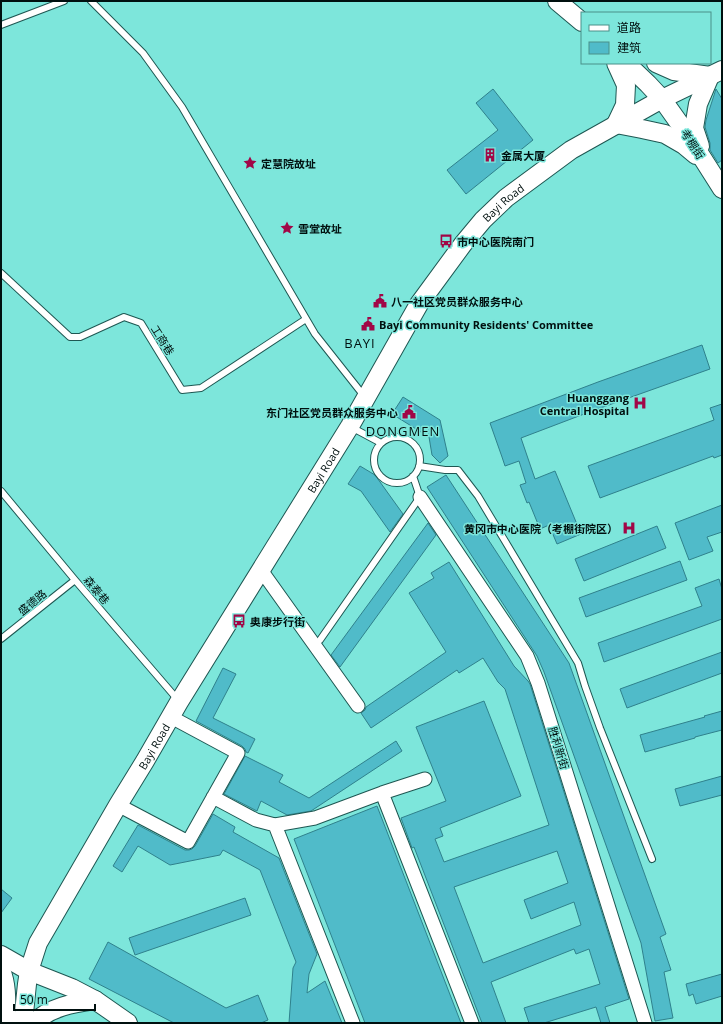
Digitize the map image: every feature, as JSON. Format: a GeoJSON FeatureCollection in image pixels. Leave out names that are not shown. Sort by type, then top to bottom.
{"type":"FeatureCollection","features":[{"type":"Feature","properties":{"kind":"main road"},"geometry":{"type":"LineString","coordinates":[[557,1],[581,21]]}},
{"type":"Feature","properties":{"kind":"main road"},"geometry":{"type":"LineString","coordinates":[[572,1],[584,12]]}},
{"type":"Feature","properties":{"kind":"main road"},"geometry":{"type":"LineString","coordinates":[[616,64],[626,85],[625,105],[616,124],[665,134],[684,145],[705,162]]}},
{"type":"Feature","properties":{"kind":"main road"},"geometry":{"type":"LineString","coordinates":[[627,64],[662,99]]}},
{"type":"Feature","properties":{"kind":"main road"},"geometry":{"type":"LineString","coordinates":[[644,64],[654,73],[659,84],[662,99]]}},
{"type":"Feature","properties":{"kind":"main road"},"geometry":{"type":"LineString","coordinates":[[658,64],[674,71],[716,73],[698,104],[694,128],[705,162]]}},
{"type":"Feature","properties":{"kind":"main road","name":"Bayi Road"},"geometry":{"type":"LineString","coordinates":[[29,971],[38,943],[175,709],[350,426],[419,304],[463,244],[483,220],[506,198],[571,150],[662,99],[716,73]]}},
{"type":"Feature","properties":{"kind":"main road","name":"考棚街"},"geometry":{"type":"LineString","coordinates":[[662,99],[705,162],[720,181]]}},
{"type":"Feature","properties":{"kind":"main road"},"geometry":{"type":"LineString","coordinates":[[1,956],[29,971],[72,988],[95,1000],[128,1023]]}},
{"type":"Feature","properties":{"kind":"main road"},"geometry":{"type":"LineString","coordinates":[[1,970],[3,975],[6,1023]]}},
{"type":"Feature","properties":{"kind":"main road"},"geometry":{"type":"LineString","coordinates":[[4,1001],[29,971]]}},
{"type":"Feature","properties":{"kind":"main road"},"geometry":{"type":"LineString","coordinates":[[29,971],[24,1020],[41,1017],[57,1008],[74,1003],[95,1000]]}},
{"type":"Feature","properties":{"kind":"street","name":"胜利新街"},"geometry":{"type":"LineString","coordinates":[[420,497],[527,656],[538,683],[645,1023]]}},
{"type":"Feature","properties":{"kind":"street"},"geometry":{"type":"LineString","coordinates":[[261,570],[358,706]]}},
{"type":"Feature","properties":{"kind":"street"},"geometry":{"type":"LineString","coordinates":[[118,805],[188,842],[238,753],[175,709]]}},
{"type":"Feature","properties":{"kind":"street"},"geometry":{"type":"LineString","coordinates":[[213,797],[256,820],[275,825],[316,818],[382,792],[426,779]]}},
{"type":"Feature","properties":{"kind":"street"},"geometry":{"type":"LineString","coordinates":[[382,792],[472,1023]]}},
{"type":"Feature","properties":{"kind":"street"},"geometry":{"type":"LineString","coordinates":[[275,825],[352,1023]]}},
{"type":"Feature","properties":{"kind":"lane"},"geometry":{"type":"LineString","coordinates":[[1,25],[64,1]]}},
{"type":"Feature","properties":{"kind":"lane"},"geometry":{"type":"LineString","coordinates":[[91,1],[143,53],[182,107],[315,334],[366,398]]}},
{"type":"Feature","properties":{"kind":"lane","name":"工商巷"},"geometry":{"type":"LineString","coordinates":[[1,273],[70,337],[80,337],[124,317],[141,323],[182,390],[202,388],[306,319]]}},
{"type":"Feature","properties":{"kind":"lane"},"geometry":{"type":"LineString","coordinates":[[350,426],[381,443]]}},
{"type":"Feature","properties":{"kind":"lane"},"geometry":{"type":"LineString","coordinates":[[391,437],[403,437],[409,440],[417,448],[420,460],[419,466],[417,471],[408,480],[397,483],[385,480],[377,471],[375,465],[374,460],[377,448],[381,443],[391,437]]}},
{"type":"Feature","properties":{"kind":"lane"},"geometry":{"type":"LineString","coordinates":[[419,466],[445,470],[458,470],[478,496],[578,663],[600,728],[631,799],[652,859]]}},
{"type":"Feature","properties":{"kind":"lane"},"geometry":{"type":"LineString","coordinates":[[320,640],[420,497],[413,476]]}},
{"type":"Feature","properties":{"kind":"lane","name":"森泰巷"},"geometry":{"type":"LineString","coordinates":[[1,491],[75,580],[175,709]]}},
{"type":"Feature","properties":{"kind":"lane","name":"盛德路"},"geometry":{"type":"LineString","coordinates":[[1,639],[75,580]]}},
{"type":"Feature","properties":{"kind":"building","name":"金属大厦"},"geometry":{"type":"Polygon","coordinates":[[[493,89],[533,140],[466,194],[447,170],[498,130],[476,103],[493,89]]]}},
{"type":"Feature","properties":{"kind":"building"},"geometry":{"type":"Polygon","coordinates":[[[716,89],[722,99],[722,160],[718,163],[710,150],[710,143],[705,127],[716,89]]]}},
{"type":"Feature","properties":{"kind":"building"},"geometry":{"type":"Polygon","coordinates":[[[702,345],[710,369],[521,438],[535,479],[555,471],[581,534],[557,544],[549,525],[540,529],[529,502],[527,503],[520,485],[526,483],[519,461],[505,466],[490,423],[702,345]]]}},
{"type":"Feature","properties":{"kind":"building"},"geometry":{"type":"Polygon","coordinates":[[[403,397],[440,420],[448,456],[440,463],[432,455],[429,437],[392,414],[403,397]]]}},
{"type":"Feature","properties":{"kind":"building"},"geometry":{"type":"Polygon","coordinates":[[[722,404],[722,455],[714,458],[713,456],[600,498],[588,466],[714,420],[710,408],[722,404]]]}},
{"type":"Feature","properties":{"kind":"building"},"geometry":{"type":"Polygon","coordinates":[[[360,466],[375,475],[403,514],[390,532],[361,491],[348,484],[360,466]]]}},
{"type":"Feature","properties":{"kind":"building"},"geometry":{"type":"Polygon","coordinates":[[[446,475],[569,663],[666,934],[660,937],[671,970],[664,972],[673,1018],[655,1021],[641,943],[537,656],[427,487],[446,475]]]}},
{"type":"Feature","properties":{"kind":"building"},"geometry":{"type":"Polygon","coordinates":[[[722,505],[722,532],[707,537],[713,551],[689,560],[675,523],[722,505]]]}},
{"type":"Feature","properties":{"kind":"building"},"geometry":{"type":"Polygon","coordinates":[[[428,523],[436,535],[340,667],[331,655],[428,523]]]}},
{"type":"Feature","properties":{"kind":"building"},"geometry":{"type":"Polygon","coordinates":[[[657,526],[666,548],[584,581],[575,559],[657,526]]]}},
{"type":"Feature","properties":{"kind":"building"},"geometry":{"type":"Polygon","coordinates":[[[680,561],[687,580],[586,617],[579,598],[680,561]]]}},
{"type":"Feature","properties":{"kind":"building"},"geometry":{"type":"Polygon","coordinates":[[[449,562],[514,666],[530,684],[629,999],[605,1007],[610,1023],[601,1023],[596,1007],[544,1023],[529,1023],[524,1008],[600,984],[589,949],[576,954],[574,949],[491,982],[506,1023],[482,1023],[414,847],[412,848],[401,818],[446,801],[416,727],[484,701],[521,796],[440,828],[443,836],[435,839],[444,862],[549,825],[505,689],[498,682],[483,658],[459,673],[457,670],[371,728],[361,713],[366,707],[446,652],[409,593],[434,578],[431,573],[449,562]],[[557,851],[454,887],[483,963],[581,925],[574,902],[531,919],[524,900],[568,883],[557,851]]]}},
{"type":"Feature","properties":{"kind":"building"},"geometry":{"type":"Polygon","coordinates":[[[719,579],[722,589],[722,619],[604,662],[598,643],[702,606],[695,588],[719,579]]]}},
{"type":"Feature","properties":{"kind":"building"},"geometry":{"type":"Polygon","coordinates":[[[722,652],[722,673],[627,708],[620,689],[722,652]]]}},
{"type":"Feature","properties":{"kind":"building"},"geometry":{"type":"Polygon","coordinates":[[[223,668],[236,674],[213,718],[255,739],[248,753],[242,746],[196,721],[223,668]]]}},
{"type":"Feature","properties":{"kind":"building"},"geometry":{"type":"Polygon","coordinates":[[[722,711],[722,730],[645,752],[640,735],[722,711]]]}},
{"type":"Feature","properties":{"kind":"building"},"geometry":{"type":"Polygon","coordinates":[[[396,741],[402,751],[311,811],[287,815],[261,801],[257,811],[224,794],[245,756],[283,775],[279,782],[309,798],[396,741]]]}},
{"type":"Feature","properties":{"kind":"building"},"geometry":{"type":"Polygon","coordinates":[[[722,776],[722,795],[680,806],[675,789],[722,776]]]}},
{"type":"Feature","properties":{"kind":"building"},"geometry":{"type":"Polygon","coordinates":[[[377,806],[461,1023],[365,1023],[294,839],[377,806]]]}},
{"type":"Feature","properties":{"kind":"building"},"geometry":{"type":"Polygon","coordinates":[[[213,814],[235,827],[233,832],[279,858],[317,954],[309,974],[307,993],[325,981],[342,1023],[289,1023],[293,968],[296,962],[260,870],[223,850],[220,855],[170,865],[138,846],[122,872],[113,866],[138,825],[185,850],[189,850],[195,846],[213,814]]]}},
{"type":"Feature","properties":{"kind":"building"},"geometry":{"type":"Polygon","coordinates":[[[1,889],[12,898],[1,913],[1,889]]]}},
{"type":"Feature","properties":{"kind":"building"},"geometry":{"type":"Polygon","coordinates":[[[245,898],[251,915],[135,955],[129,938],[245,898]]]}},
{"type":"Feature","properties":{"kind":"building"},"geometry":{"type":"Polygon","coordinates":[[[108,942],[226,1008],[258,995],[268,1020],[261,1023],[174,1023],[89,979],[108,942]]]}},
{"type":"Feature","properties":{"kind":"building"},"geometry":{"type":"Polygon","coordinates":[[[722,974],[722,996],[696,1004],[693,994],[689,996],[686,984],[722,974]]]}},
{"type":"Feature","properties":{"kind":"place","name":"金属大厦"},"geometry":{"type":"Point","coordinates":[490,155]}},
{"type":"Feature","properties":{"kind":"place","name":"定慧院故址"},"geometry":{"type":"Point","coordinates":[250,163]}},
{"type":"Feature","properties":{"kind":"place","name":"雪堂故址"},"geometry":{"type":"Point","coordinates":[287,228]}},
{"type":"Feature","properties":{"kind":"place","name":"市中心医院南门"},"geometry":{"type":"Point","coordinates":[446,241]}},
{"type":"Feature","properties":{"kind":"place","name":"八一社区党员群众服务中心"},"geometry":{"type":"Point","coordinates":[380,301]}},
{"type":"Feature","properties":{"kind":"place","name":"Bayi Community Residents' Committee"},"geometry":{"type":"Point","coordinates":[368,324]}},
{"type":"Feature","properties":{"kind":"place","name":"Huanggang Central Hospital"},"geometry":{"type":"Point","coordinates":[640,403]}},
{"type":"Feature","properties":{"kind":"place","name":"东门社区党员群众服务中心"},"geometry":{"type":"Point","coordinates":[409,412]}},
{"type":"Feature","properties":{"kind":"place","name":"黄冈市中心医院（考棚街院区）"},"geometry":{"type":"Point","coordinates":[629,528]}},
{"type":"Feature","properties":{"kind":"place","name":"奥康步行街"},"geometry":{"type":"Point","coordinates":[239,621]}},
{"type":"Feature","properties":{"kind":"district","name":"BAYI"},"geometry":{"type":"Point","coordinates":[360,343]}},
{"type":"Feature","properties":{"kind":"district","name":"DONGMEN"},"geometry":{"type":"Point","coordinates":[403,431]}}]}
